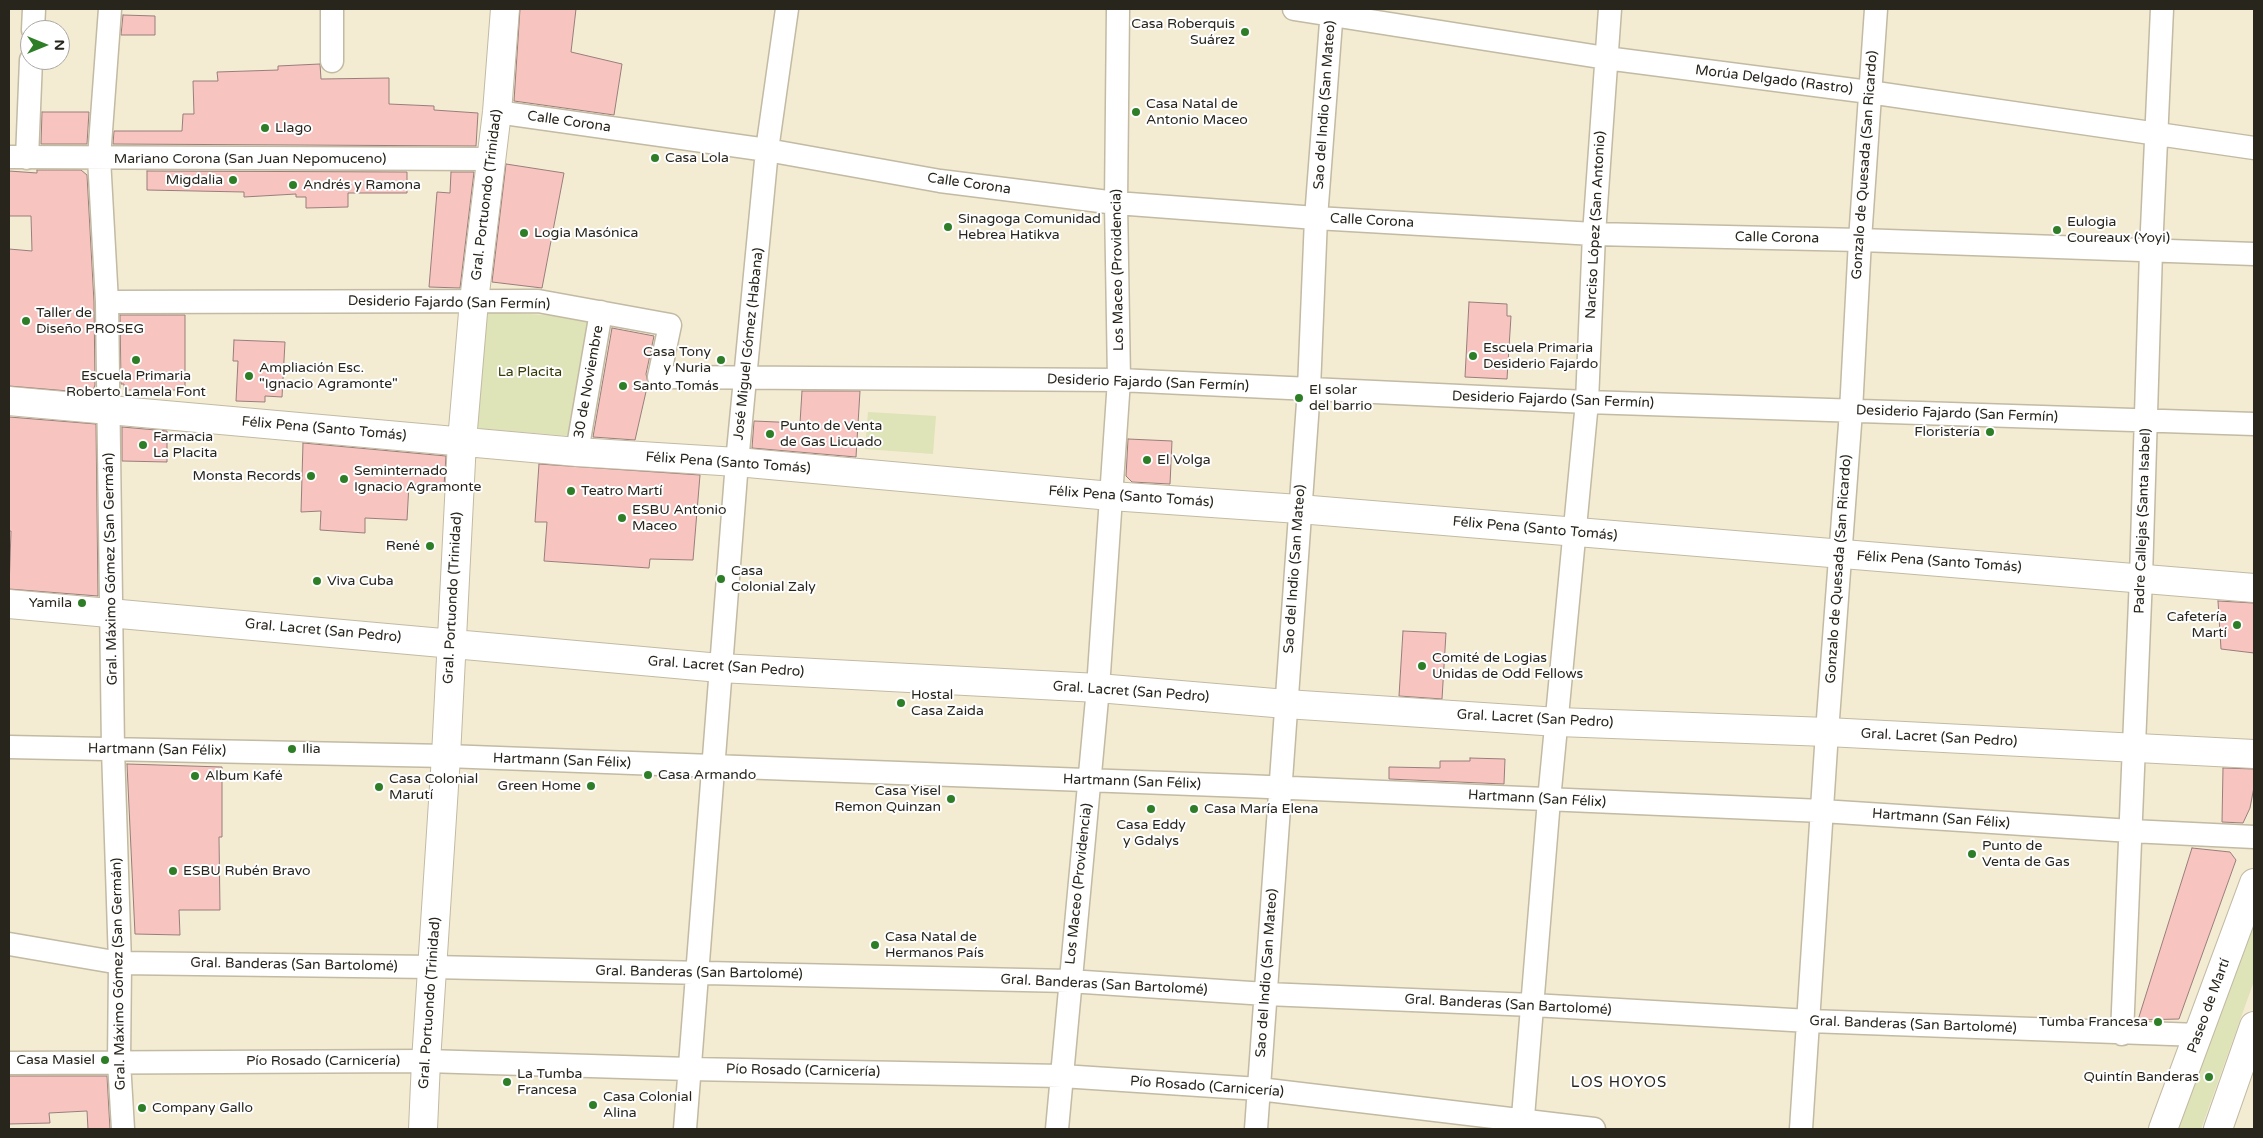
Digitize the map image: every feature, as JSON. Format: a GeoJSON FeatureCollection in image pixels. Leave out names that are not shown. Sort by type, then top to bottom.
{"type":"FeatureCollection","features":[{"type":"Feature","properties":{"kind":"street","name":"Gral. Máximo Gómez (San Germán)"},"geometry":{"type":"LineString","coordinates":[[110,9],[99,158],[108,302],[113,749],[120,963],[119,1062],[123,1129]]}},
{"type":"Feature","properties":{"kind":"street"},"geometry":{"type":"LineString","coordinates":[[332,9],[332,61]]}},
{"type":"Feature","properties":{"kind":"street","name":"Gral. Portuondo (Trinidad)"},"geometry":{"type":"LineString","coordinates":[[423,1129],[446,756],[450,642],[462,440],[474,301],[497,112],[504,9]]}},
{"type":"Feature","properties":{"kind":"street","name":"José Miguel Gómez (Habana)"},"geometry":{"type":"LineString","coordinates":[[685,1129],[737,462],[767,150],[788,9]]}},
{"type":"Feature","properties":{"kind":"street","name":"Los Maceo (Providencia)"},"geometry":{"type":"LineString","coordinates":[[1057,1129],[1098,688],[1119,380],[1116,203],[1118,9]]}},
{"type":"Feature","properties":{"kind":"street","name":"Morúa Delgado (Rastro)"},"geometry":{"type":"LineString","coordinates":[[1294,9],[1332,11],[1606,58],[1870,92],[2254,148]]}},
{"type":"Feature","properties":{"kind":"street","name":"Narciso López (San Antonio)"},"geometry":{"type":"LineString","coordinates":[[1522,1124],[1534,1006],[1549,800],[1558,722],[1587,402],[1594,234],[1610,9]]}},
{"type":"Feature","properties":{"kind":"street","name":"Gonzalo de Quesada (San Ricardo)"},"geometry":{"type":"LineString","coordinates":[[1801,1129],[1827,732],[1851,411],[1860,240],[1876,9]]}},
{"type":"Feature","properties":{"kind":"street","name":"Padre Callejas (Santa Isabel)"},"geometry":{"type":"LineString","coordinates":[[2122,1034],[2135,748],[2151,251],[2158,135],[2162,9]]}},
{"type":"Feature","properties":{"kind":"street","name":"Sao del Indio (San Mateo)"},"geometry":{"type":"LineString","coordinates":[[1256,1129],[1309,389],[1316,218],[1332,11]]}},
{"type":"Feature","properties":{"kind":"street"},"geometry":{"type":"LineString","coordinates":[[18,157],[30,70]]}},
{"type":"Feature","properties":{"kind":"street","name":"Calle Corona"},"geometry":{"type":"LineString","coordinates":[[497,112],[767,150],[940,181],[1116,203],[1316,218],[1594,234],[1860,240],[2254,254]]}},
{"type":"Feature","properties":{"kind":"street","name":"Mariano Corona (San Juan Nepomuceno)"},"geometry":{"type":"LineString","coordinates":[[18,157],[490,160]]}},
{"type":"Feature","properties":{"kind":"street","name":"Desiderio Fajardo (San Fermín)"},"geometry":{"type":"LineString","coordinates":[[108,302],[538,301],[670,325],[658,377],[1119,380],[1587,402],[2254,424]]}},
{"type":"Feature","properties":{"kind":"street","name":"30 de Noviembre"},"geometry":{"type":"LineString","coordinates":[[577,452],[601,312]]}},
{"type":"Feature","properties":{"kind":"street","name":"Félix Pena (Santo Tomás)"},"geometry":{"type":"LineString","coordinates":[[9,402],[110,412],[462,440],[577,452],[737,462],[1111,496],[1299,509],[2141,577],[2254,588]]}},
{"type":"Feature","properties":{"kind":"street","name":"Gral. Lacret (San Pedro)"},"geometry":{"type":"LineString","coordinates":[[9,604],[450,642],[720,668],[1098,688],[1286,704],[1558,722],[1827,732],[2254,754]]}},
{"type":"Feature","properties":{"kind":"street","name":"Hartmann (San Félix)"},"geometry":{"type":"LineString","coordinates":[[9,747],[446,756],[1280,787],[1822,811],[2131,832],[2254,837]]}},
{"type":"Feature","properties":{"kind":"street","name":"Paseo de Martí"},"geometry":{"type":"LineString","coordinates":[[2163,1129],[2254,883]]}},
{"type":"Feature","properties":{"kind":"street","name":"Gral. Banderas (San Bartolomé)"},"geometry":{"type":"LineString","coordinates":[[9,944],[120,963],[432,967],[1070,981],[1266,994],[1809,1021],[2122,1034],[2199,1035]]}},
{"type":"Feature","properties":{"kind":"street"},"geometry":{"type":"LineString","coordinates":[[2218,1129],[2254,1026]]}},
{"type":"Feature","properties":{"kind":"street","name":"Pío Rosado (Carnicería)"},"geometry":{"type":"LineString","coordinates":[[9,1063],[426,1061],[689,1069],[1062,1076],[1259,1089],[1522,1124],[1594,1129]]}},
{"type":"Feature","properties":{"kind":"green space","name":"La Placita"},"geometry":{"type":"Polygon","coordinates":[[[484,311],[591,318],[571,436],[473,428],[484,311]]]}},
{"type":"Feature","properties":{"kind":"green space"},"geometry":{"type":"Polygon","coordinates":[[[868,412],[936,416],[933,454],[865,449],[868,412]]]}},
{"type":"Feature","properties":{"kind":"green space"},"geometry":{"type":"Polygon","coordinates":[[[2254,905],[2254,981],[2201,1129],[2173,1129],[2254,905]]]}},
{"type":"Feature","properties":{"kind":"building"},"geometry":{"type":"Polygon","coordinates":[[[520,9],[576,9],[571,52],[622,64],[614,115],[514,101],[520,9]]]}},
{"type":"Feature","properties":{"kind":"building"},"geometry":{"type":"Polygon","coordinates":[[[123,15],[155,16],[155,35],[121,35],[123,15]]]}},
{"type":"Feature","properties":{"kind":"building"},"geometry":{"type":"Polygon","coordinates":[[[320,64],[321,79],[389,78],[389,104],[434,106],[434,110],[478,113],[476,146],[113,144],[114,131],[182,131],[183,114],[194,114],[193,81],[218,81],[217,72],[278,70],[278,66],[320,64]]]}},
{"type":"Feature","properties":{"kind":"building"},"geometry":{"type":"Polygon","coordinates":[[[42,112],[89,112],[87,144],[41,144],[42,112]]]}},
{"type":"Feature","properties":{"kind":"building","name":"Logia Masónica"},"geometry":{"type":"Polygon","coordinates":[[[506,164],[564,173],[542,288],[492,282],[506,164]]]}},
{"type":"Feature","properties":{"kind":"building"},"geometry":{"type":"Polygon","coordinates":[[[37,170],[81,170],[87,175],[94,302],[95,385],[92,393],[9,386],[9,249],[32,251],[31,216],[9,216],[9,171],[37,173],[37,170]]]}},
{"type":"Feature","properties":{"kind":"building"},"geometry":{"type":"Polygon","coordinates":[[[147,171],[407,172],[407,193],[348,193],[348,207],[306,208],[306,197],[296,197],[296,194],[244,197],[244,192],[147,190],[147,171]]]}},
{"type":"Feature","properties":{"kind":"building"},"geometry":{"type":"Polygon","coordinates":[[[451,172],[474,172],[460,288],[429,287],[437,192],[450,193],[451,172]]]}},
{"type":"Feature","properties":{"kind":"building"},"geometry":{"type":"Polygon","coordinates":[[[1469,302],[1507,304],[1507,316],[1511,316],[1507,379],[1465,377],[1469,302]]]}},
{"type":"Feature","properties":{"kind":"building"},"geometry":{"type":"Polygon","coordinates":[[[120,315],[185,315],[185,390],[124,390],[124,384],[121,384],[120,315]]]}},
{"type":"Feature","properties":{"kind":"building","name":"Santo Tomás"},"geometry":{"type":"Polygon","coordinates":[[[612,328],[654,336],[646,374],[648,383],[635,440],[593,437],[612,328]]]}},
{"type":"Feature","properties":{"kind":"building"},"geometry":{"type":"Polygon","coordinates":[[[234,340],[285,342],[282,397],[265,396],[265,402],[236,401],[238,361],[233,361],[234,340]]]}},
{"type":"Feature","properties":{"kind":"building"},"geometry":{"type":"Polygon","coordinates":[[[802,391],[860,391],[856,457],[752,448],[754,421],[800,423],[802,391]]]}},
{"type":"Feature","properties":{"kind":"building"},"geometry":{"type":"Polygon","coordinates":[[[9,417],[96,424],[98,596],[9,589],[11,531],[9,531],[9,417]]]}},
{"type":"Feature","properties":{"kind":"building","name":"Farmacia La Placita"},"geometry":{"type":"Polygon","coordinates":[[[122,427],[167,431],[167,462],[122,461],[122,427]]]}},
{"type":"Feature","properties":{"kind":"building"},"geometry":{"type":"Polygon","coordinates":[[[1128,439],[1172,441],[1170,484],[1132,482],[1126,476],[1128,439]]]}},
{"type":"Feature","properties":{"kind":"building"},"geometry":{"type":"Polygon","coordinates":[[[303,443],[446,456],[444,486],[409,484],[407,520],[365,518],[365,533],[320,530],[321,511],[301,512],[303,443]]]}},
{"type":"Feature","properties":{"kind":"building"},"geometry":{"type":"Polygon","coordinates":[[[539,464],[700,475],[693,560],[650,559],[649,568],[544,561],[547,522],[535,522],[539,464]]]}},
{"type":"Feature","properties":{"kind":"building","name":"Cafetería Martí"},"geometry":{"type":"Polygon","coordinates":[[[2218,601],[2254,603],[2254,653],[2221,649],[2218,601]]]}},
{"type":"Feature","properties":{"kind":"building","name":"Comité de Logias Unidas de Odd Fellows"},"geometry":{"type":"Polygon","coordinates":[[[1403,631],[1446,633],[1442,699],[1399,696],[1403,631]]]}},
{"type":"Feature","properties":{"kind":"building"},"geometry":{"type":"Polygon","coordinates":[[[1470,758],[1505,759],[1504,784],[1389,779],[1389,767],[1440,768],[1440,761],[1470,761],[1470,758]]]}},
{"type":"Feature","properties":{"kind":"building"},"geometry":{"type":"Polygon","coordinates":[[[127,764],[222,767],[222,837],[219,837],[220,910],[179,910],[180,935],[135,934],[127,764]]]}},
{"type":"Feature","properties":{"kind":"building"},"geometry":{"type":"Polygon","coordinates":[[[2223,768],[2254,769],[2254,787],[2250,808],[2243,823],[2222,822],[2223,768]]]}},
{"type":"Feature","properties":{"kind":"building"},"geometry":{"type":"Polygon","coordinates":[[[2192,848],[2230,852],[2236,860],[2179,1019],[2138,1020],[2192,848]]]}},
{"type":"Feature","properties":{"kind":"building"},"geometry":{"type":"Polygon","coordinates":[[[9,1076],[107,1076],[110,1129],[88,1129],[87,1111],[49,1113],[50,1123],[9,1124],[9,1076]]]}},
{"type":"Feature","properties":{"kind":"place","name":"Casa Roberquis Suárez"},"geometry":{"type":"Point","coordinates":[1245,32]}},
{"type":"Feature","properties":{"kind":"place","name":"Casa Natal de Antonio Maceo"},"geometry":{"type":"Point","coordinates":[1136,112]}},
{"type":"Feature","properties":{"kind":"place","name":"Llago"},"geometry":{"type":"Point","coordinates":[265,128]}},
{"type":"Feature","properties":{"kind":"place","name":"Casa Lola"},"geometry":{"type":"Point","coordinates":[655,158]}},
{"type":"Feature","properties":{"kind":"place","name":"Migdalia"},"geometry":{"type":"Point","coordinates":[233,180]}},
{"type":"Feature","properties":{"kind":"place","name":"Andrés y Ramona"},"geometry":{"type":"Point","coordinates":[293,185]}},
{"type":"Feature","properties":{"kind":"place","name":"Sinagoga Comunidad Hebrea Hatikva"},"geometry":{"type":"Point","coordinates":[948,227]}},
{"type":"Feature","properties":{"kind":"place","name":"Eulogia Coureaux (Yoyi)"},"geometry":{"type":"Point","coordinates":[2057,230]}},
{"type":"Feature","properties":{"kind":"place","name":"Logia Masónica"},"geometry":{"type":"Point","coordinates":[524,233]}},
{"type":"Feature","properties":{"kind":"place","name":"Taller de Diseño PROSEG"},"geometry":{"type":"Point","coordinates":[26,321]}},
{"type":"Feature","properties":{"kind":"place","name":"Escuela Primaria Desiderio Fajardo"},"geometry":{"type":"Point","coordinates":[1473,356]}},
{"type":"Feature","properties":{"kind":"place","name":"Escuela Primaria Roberto Lamela Font"},"geometry":{"type":"Point","coordinates":[136,360]}},
{"type":"Feature","properties":{"kind":"place","name":"Casa Tony y Nuria"},"geometry":{"type":"Point","coordinates":[721,360]}},
{"type":"Feature","properties":{"kind":"place","name":"Ampliación Esc. \"Ignacio Agramonte\""},"geometry":{"type":"Point","coordinates":[249,376]}},
{"type":"Feature","properties":{"kind":"place","name":"Santo Tomás"},"geometry":{"type":"Point","coordinates":[623,386]}},
{"type":"Feature","properties":{"kind":"place","name":"El solar del barrio"},"geometry":{"type":"Point","coordinates":[1299,398]}},
{"type":"Feature","properties":{"kind":"place","name":"Floristería"},"geometry":{"type":"Point","coordinates":[1990,432]}},
{"type":"Feature","properties":{"kind":"place","name":"Punto de Venta de Gas Licuado"},"geometry":{"type":"Point","coordinates":[770,434]}},
{"type":"Feature","properties":{"kind":"place","name":"Farmacia La Placita"},"geometry":{"type":"Point","coordinates":[143,445]}},
{"type":"Feature","properties":{"kind":"place","name":"El Volga"},"geometry":{"type":"Point","coordinates":[1147,460]}},
{"type":"Feature","properties":{"kind":"place","name":"Monsta Records"},"geometry":{"type":"Point","coordinates":[311,476]}},
{"type":"Feature","properties":{"kind":"place","name":"Seminternado Ignacio Agramonte"},"geometry":{"type":"Point","coordinates":[344,479]}},
{"type":"Feature","properties":{"kind":"place","name":"Teatro Martí"},"geometry":{"type":"Point","coordinates":[571,491]}},
{"type":"Feature","properties":{"kind":"place","name":"ESBU Antonio Maceo"},"geometry":{"type":"Point","coordinates":[622,518]}},
{"type":"Feature","properties":{"kind":"place","name":"René"},"geometry":{"type":"Point","coordinates":[430,546]}},
{"type":"Feature","properties":{"kind":"place","name":"Casa Colonial Zaly"},"geometry":{"type":"Point","coordinates":[721,579]}},
{"type":"Feature","properties":{"kind":"place","name":"Viva Cuba"},"geometry":{"type":"Point","coordinates":[317,581]}},
{"type":"Feature","properties":{"kind":"place","name":"Yamila"},"geometry":{"type":"Point","coordinates":[82,603]}},
{"type":"Feature","properties":{"kind":"place","name":"Cafetería Martí"},"geometry":{"type":"Point","coordinates":[2237,625]}},
{"type":"Feature","properties":{"kind":"place","name":"Comité de Logias Unidas de Odd Fellows"},"geometry":{"type":"Point","coordinates":[1422,666]}},
{"type":"Feature","properties":{"kind":"place","name":"Hostal Casa Zaida"},"geometry":{"type":"Point","coordinates":[901,703]}},
{"type":"Feature","properties":{"kind":"place","name":"Ilia"},"geometry":{"type":"Point","coordinates":[292,749]}},
{"type":"Feature","properties":{"kind":"place","name":"Casa Armando"},"geometry":{"type":"Point","coordinates":[648,775]}},
{"type":"Feature","properties":{"kind":"place","name":"Album Kafé"},"geometry":{"type":"Point","coordinates":[195,776]}},
{"type":"Feature","properties":{"kind":"place","name":"Green Home"},"geometry":{"type":"Point","coordinates":[591,786]}},
{"type":"Feature","properties":{"kind":"place","name":"Casa Colonial Marutí"},"geometry":{"type":"Point","coordinates":[379,787]}},
{"type":"Feature","properties":{"kind":"place","name":"Casa Yisel Remon Quinzan"},"geometry":{"type":"Point","coordinates":[951,799]}},
{"type":"Feature","properties":{"kind":"place","name":"Casa Eddy y Gdalys"},"geometry":{"type":"Point","coordinates":[1151,809]}},
{"type":"Feature","properties":{"kind":"place","name":"Casa María Elena"},"geometry":{"type":"Point","coordinates":[1194,809]}},
{"type":"Feature","properties":{"kind":"place","name":"Punto de Venta de Gas"},"geometry":{"type":"Point","coordinates":[1972,854]}},
{"type":"Feature","properties":{"kind":"place","name":"ESBU Rubén Bravo"},"geometry":{"type":"Point","coordinates":[173,871]}},
{"type":"Feature","properties":{"kind":"place","name":"Casa Natal de Hermanos País"},"geometry":{"type":"Point","coordinates":[875,945]}},
{"type":"Feature","properties":{"kind":"place","name":"Tumba Francesa"},"geometry":{"type":"Point","coordinates":[2158,1022]}},
{"type":"Feature","properties":{"kind":"place","name":"Casa Masiel"},"geometry":{"type":"Point","coordinates":[105,1060]}},
{"type":"Feature","properties":{"kind":"place","name":"Quintín Banderas"},"geometry":{"type":"Point","coordinates":[2209,1077]}},
{"type":"Feature","properties":{"kind":"place","name":"La Tumba Francesa"},"geometry":{"type":"Point","coordinates":[507,1082]}},
{"type":"Feature","properties":{"kind":"place","name":"Casa Colonial Alina"},"geometry":{"type":"Point","coordinates":[593,1105]}},
{"type":"Feature","properties":{"kind":"place","name":"Company Gallo"},"geometry":{"type":"Point","coordinates":[142,1108]}},
{"type":"Feature","properties":{"kind":"district","name":"LOS HOYOS"},"geometry":{"type":"Point","coordinates":[1619,1083]}}]}
